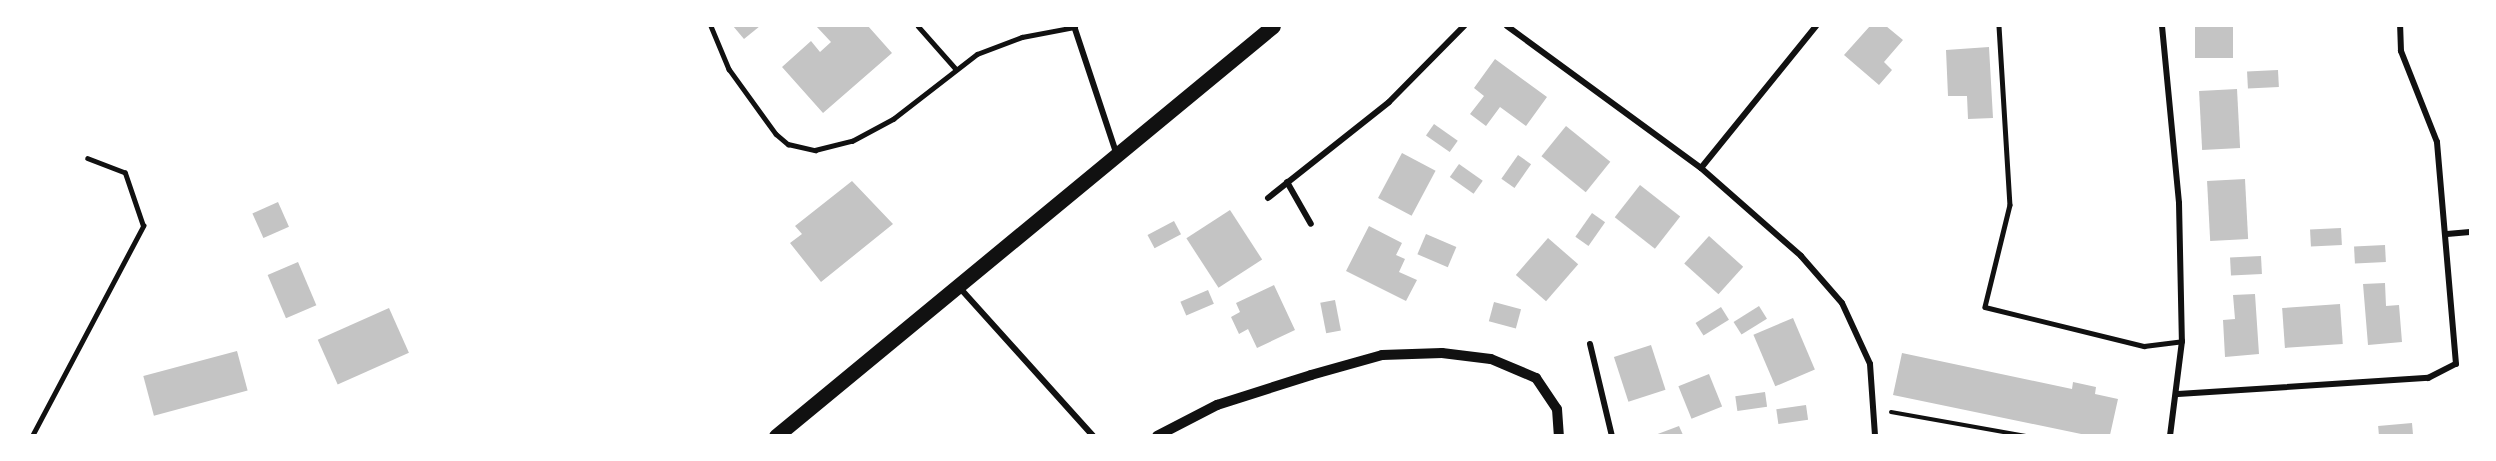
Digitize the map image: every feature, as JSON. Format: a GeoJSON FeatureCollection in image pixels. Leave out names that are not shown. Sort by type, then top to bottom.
{"type":"FeatureCollection","features":[{"type":"Feature","properties":{"kind":"main road"},"geometry":{"type":"LineString","coordinates":[[776,435],[958,286],[1116,152],[1273,26]]}},
{"type":"Feature","properties":{"kind":"street"},"geometry":{"type":"LineString","coordinates":[[1075,26],[1116,152]]}},
{"type":"Feature","properties":{"kind":"street"},"geometry":{"type":"LineString","coordinates":[[1268,198],[1389,102],[1464,26]]}},
{"type":"Feature","properties":{"kind":"street"},"geometry":{"type":"LineString","coordinates":[[1507,26],[1701,168],[1801,256],[1842,303],[1870,364],[1876,411],[1875,435]]}},
{"type":"Feature","properties":{"kind":"street"},"geometry":{"type":"LineString","coordinates":[[1701,168],[1816,26]]}},
{"type":"Feature","properties":{"kind":"street"},"geometry":{"type":"LineString","coordinates":[[2162,26],[2179,203],[2182,341],[2178,394],[2170,435]]}},
{"type":"Feature","properties":{"kind":"street"},"geometry":{"type":"LineString","coordinates":[[2178,394],[2428,378],[2456,364],[2447,234],[2437,142],[2401,51],[2400,26]]}},
{"type":"Feature","properties":{"kind":"street"},"geometry":{"type":"LineString","coordinates":[[1287,182],[1311,224]]}},
{"type":"Feature","properties":{"kind":"street"},"geometry":{"type":"LineString","coordinates":[[2447,234],[2470,232]]}},
{"type":"Feature","properties":{"kind":"street"},"geometry":{"type":"LineString","coordinates":[[958,286],[1093,435]]}},
{"type":"Feature","properties":{"kind":"street"},"geometry":{"type":"LineString","coordinates":[[1590,344],[1612,435]]}},
{"type":"Feature","properties":{"kind":"street"},"geometry":{"type":"LineString","coordinates":[[1157,435],[1217,405],[1311,375],[1382,355],[1442,353],[1491,359],[1536,378],[1557,409],[1559,435]]}},
{"type":"Feature","properties":{"kind":"lane"},"geometry":{"type":"LineString","coordinates":[[711,26],[729,69],[776,134],[815,150],[852,141],[893,119],[956,69],[1022,37],[1075,26]]}},
{"type":"Feature","properties":{"kind":"lane"},"geometry":{"type":"LineString","coordinates":[[918,26],[956,69]]}},
{"type":"Feature","properties":{"kind":"lane"},"geometry":{"type":"LineString","coordinates":[[1999,26],[2010,205],[1985,307],[2144,346],[2182,341]]}},
{"type":"Feature","properties":{"kind":"lane"},"geometry":{"type":"LineString","coordinates":[[32,435],[143,226],[124,173],[88,159]]}},
{"type":"Feature","properties":{"kind":"path"},"geometry":{"type":"LineString","coordinates":[[1876,411],[2026,435]]}},
{"type":"Feature","properties":{"kind":"building"},"geometry":{"type":"Polygon","coordinates":[[[733,26],[760,26],[744,39],[733,26]]]}},
{"type":"Feature","properties":{"kind":"building"},"geometry":{"type":"Polygon","coordinates":[[[816,26],[868,26],[892,53],[823,113],[782,67],[811,41],[820,52],[831,42],[816,26]]]}},
{"type":"Feature","properties":{"kind":"building"},"geometry":{"type":"Polygon","coordinates":[[[1870,26],[1886,26],[1903,40],[1884,62],[1892,70],[1879,85],[1844,55],[1870,26]]]}},
{"type":"Feature","properties":{"kind":"building"},"geometry":{"type":"Polygon","coordinates":[[[2195,26],[2233,26],[2233,58],[2195,58],[2195,26]]]}},
{"type":"Feature","properties":{"kind":"building"},"geometry":{"type":"Polygon","coordinates":[[[1989,47],[1993,118],[1968,119],[1967,96],[1948,96],[1946,50],[1989,47]]]}},
{"type":"Feature","properties":{"kind":"building"},"geometry":{"type":"Polygon","coordinates":[[[1495,59],[1547,97],[1526,126],[1500,107],[1486,126],[1470,114],[1484,96],[1474,88],[1495,59]]]}},
{"type":"Feature","properties":{"kind":"building"},"geometry":{"type":"Polygon","coordinates":[[[2278,70],[2279,87],[2248,89],[2247,72],[2278,70]]]}},
{"type":"Feature","properties":{"kind":"building"},"geometry":{"type":"Polygon","coordinates":[[[2237,89],[2240,148],[2202,150],[2199,91],[2237,89]]]}},
{"type":"Feature","properties":{"kind":"building"},"geometry":{"type":"Polygon","coordinates":[[[1434,124],[1458,141],[1450,152],[1426,135],[1434,124]]]}},
{"type":"Feature","properties":{"kind":"building"},"geometry":{"type":"Polygon","coordinates":[[[1566,126],[1610,162],[1586,192],[1541,156],[1566,126]]]}},
{"type":"Feature","properties":{"kind":"building"},"geometry":{"type":"Polygon","coordinates":[[[1402,153],[1436,171],[1412,216],[1378,198],[1402,153]]]}},
{"type":"Feature","properties":{"kind":"building"},"geometry":{"type":"Polygon","coordinates":[[[1518,155],[1531,164],[1514,188],[1501,179],[1518,155]]]}},
{"type":"Feature","properties":{"kind":"building"},"geometry":{"type":"Polygon","coordinates":[[[1459,164],[1483,181],[1474,194],[1450,177],[1459,164]]]}},
{"type":"Feature","properties":{"kind":"building"},"geometry":{"type":"Polygon","coordinates":[[[2245,179],[2248,239],[2210,241],[2207,181],[2245,179]]]}},
{"type":"Feature","properties":{"kind":"building"},"geometry":{"type":"Polygon","coordinates":[[[852,181],[893,224],[821,282],[790,243],[802,234],[795,226],[852,181]]]}},
{"type":"Feature","properties":{"kind":"building"},"geometry":{"type":"Polygon","coordinates":[[[1640,185],[1680,216],[1655,249],[1615,217],[1640,185]]]}},
{"type":"Feature","properties":{"kind":"building"},"geometry":{"type":"Polygon","coordinates":[[[278,202],[289,227],[263,238],[252,213],[278,202]]]}},
{"type":"Feature","properties":{"kind":"building"},"geometry":{"type":"Polygon","coordinates":[[[1230,210],[1262,259],[1219,288],[1186,238],[1230,210]]]}},
{"type":"Feature","properties":{"kind":"building"},"geometry":{"type":"Polygon","coordinates":[[[1592,213],[1605,222],[1588,246],[1575,237],[1592,213]]]}},
{"type":"Feature","properties":{"kind":"building"},"geometry":{"type":"Polygon","coordinates":[[[1174,221],[1181,234],[1155,248],[1148,235],[1174,221]]]}},
{"type":"Feature","properties":{"kind":"building"},"geometry":{"type":"Polygon","coordinates":[[[1369,226],[1402,243],[1396,255],[1405,259],[1399,272],[1417,280],[1406,301],[1346,271],[1369,226]]]}},
{"type":"Feature","properties":{"kind":"building"},"geometry":{"type":"Polygon","coordinates":[[[2341,228],[2342,245],[2311,247],[2310,230],[2341,228]]]}},
{"type":"Feature","properties":{"kind":"building"},"geometry":{"type":"Polygon","coordinates":[[[1426,234],[1456,247],[1448,267],[1417,254],[1426,234]]]}},
{"type":"Feature","properties":{"kind":"building"},"geometry":{"type":"Polygon","coordinates":[[[1709,236],[1743,267],[1718,294],[1684,263],[1709,236]]]}},
{"type":"Feature","properties":{"kind":"building"},"geometry":{"type":"Polygon","coordinates":[[[1548,238],[1578,264],[1546,301],[1516,275],[1548,238]]]}},
{"type":"Feature","properties":{"kind":"building"},"geometry":{"type":"Polygon","coordinates":[[[2385,245],[2386,262],[2355,264],[2354,247],[2385,245]]]}},
{"type":"Feature","properties":{"kind":"building"},"geometry":{"type":"Polygon","coordinates":[[[2261,256],[2262,274],[2231,276],[2230,258],[2261,256]]]}},
{"type":"Feature","properties":{"kind":"building"},"geometry":{"type":"Polygon","coordinates":[[[298,262],[316,305],[286,318],[268,275],[298,262]]]}},
{"type":"Feature","properties":{"kind":"building"},"geometry":{"type":"Polygon","coordinates":[[[2385,283],[2386,306],[2399,305],[2402,342],[2368,345],[2363,284],[2385,283]]]}},
{"type":"Feature","properties":{"kind":"building"},"geometry":{"type":"Polygon","coordinates":[[[1274,285],[1295,330],[1257,348],[1248,329],[1239,334],[1231,317],[1240,312],[1236,303],[1274,285]]]}},
{"type":"Feature","properties":{"kind":"building"},"geometry":{"type":"Polygon","coordinates":[[[1208,290],[1214,304],[1186,316],[1180,302],[1208,290]]]}},
{"type":"Feature","properties":{"kind":"building"},"geometry":{"type":"Polygon","coordinates":[[[2255,294],[2259,354],[2225,357],[2223,320],[2235,319],[2233,295],[2255,294]]]}},
{"type":"Feature","properties":{"kind":"building"},"geometry":{"type":"Polygon","coordinates":[[[1335,300],[1341,330],[1326,333],[1320,303],[1335,300]]]}},
{"type":"Feature","properties":{"kind":"building"},"geometry":{"type":"Polygon","coordinates":[[[1494,302],[1521,309],[1516,329],[1489,321],[1494,302]]]}},
{"type":"Feature","properties":{"kind":"building"},"geometry":{"type":"Polygon","coordinates":[[[2340,304],[2343,344],[2285,348],[2282,308],[2340,304]]]}},
{"type":"Feature","properties":{"kind":"building"},"geometry":{"type":"Polygon","coordinates":[[[1759,306],[1767,319],[1742,335],[1734,322],[1759,306]]]}},
{"type":"Feature","properties":{"kind":"building"},"geometry":{"type":"Polygon","coordinates":[[[1721,307],[1729,320],[1704,336],[1696,323],[1721,307]]]}},
{"type":"Feature","properties":{"kind":"building"},"geometry":{"type":"Polygon","coordinates":[[[389,308],[409,353],[338,384],[318,340],[389,308]]]}},
{"type":"Feature","properties":{"kind":"building"},"geometry":{"type":"Polygon","coordinates":[[[1793,318],[1815,370],[1775,386],[1753,335],[1793,318]]]}},
{"type":"Feature","properties":{"kind":"building"},"geometry":{"type":"Polygon","coordinates":[[[1651,345],[1666,390],[1628,402],[1614,357],[1651,345]]]}},
{"type":"Feature","properties":{"kind":"building"},"geometry":{"type":"Polygon","coordinates":[[[237,351],[248,391],[154,416],[143,376],[237,351]]]}},
{"type":"Feature","properties":{"kind":"building"},"geometry":{"type":"Polygon","coordinates":[[[1902,353],[2072,389],[2073,382],[2096,387],[2095,394],[2118,399],[2110,435],[2086,435],[1893,395],[1902,353]]]}},
{"type":"Feature","properties":{"kind":"building"},"geometry":{"type":"Polygon","coordinates":[[[1709,374],[1722,406],[1692,419],[1678,386],[1709,374]]]}},
{"type":"Feature","properties":{"kind":"building"},"geometry":{"type":"Polygon","coordinates":[[[1765,392],[1767,407],[1737,411],[1735,396],[1765,392]]]}},
{"type":"Feature","properties":{"kind":"building"},"geometry":{"type":"Polygon","coordinates":[[[1806,405],[1808,420],[1778,424],[1776,409],[1806,405]]]}},
{"type":"Feature","properties":{"kind":"building"},"geometry":{"type":"Polygon","coordinates":[[[2412,423],[2413,435],[2379,436],[2378,426],[2412,423]]]}},
{"type":"Feature","properties":{"kind":"building"},"geometry":{"type":"Polygon","coordinates":[[[1679,426],[1683,435],[1655,435],[1679,426]]]}}]}
